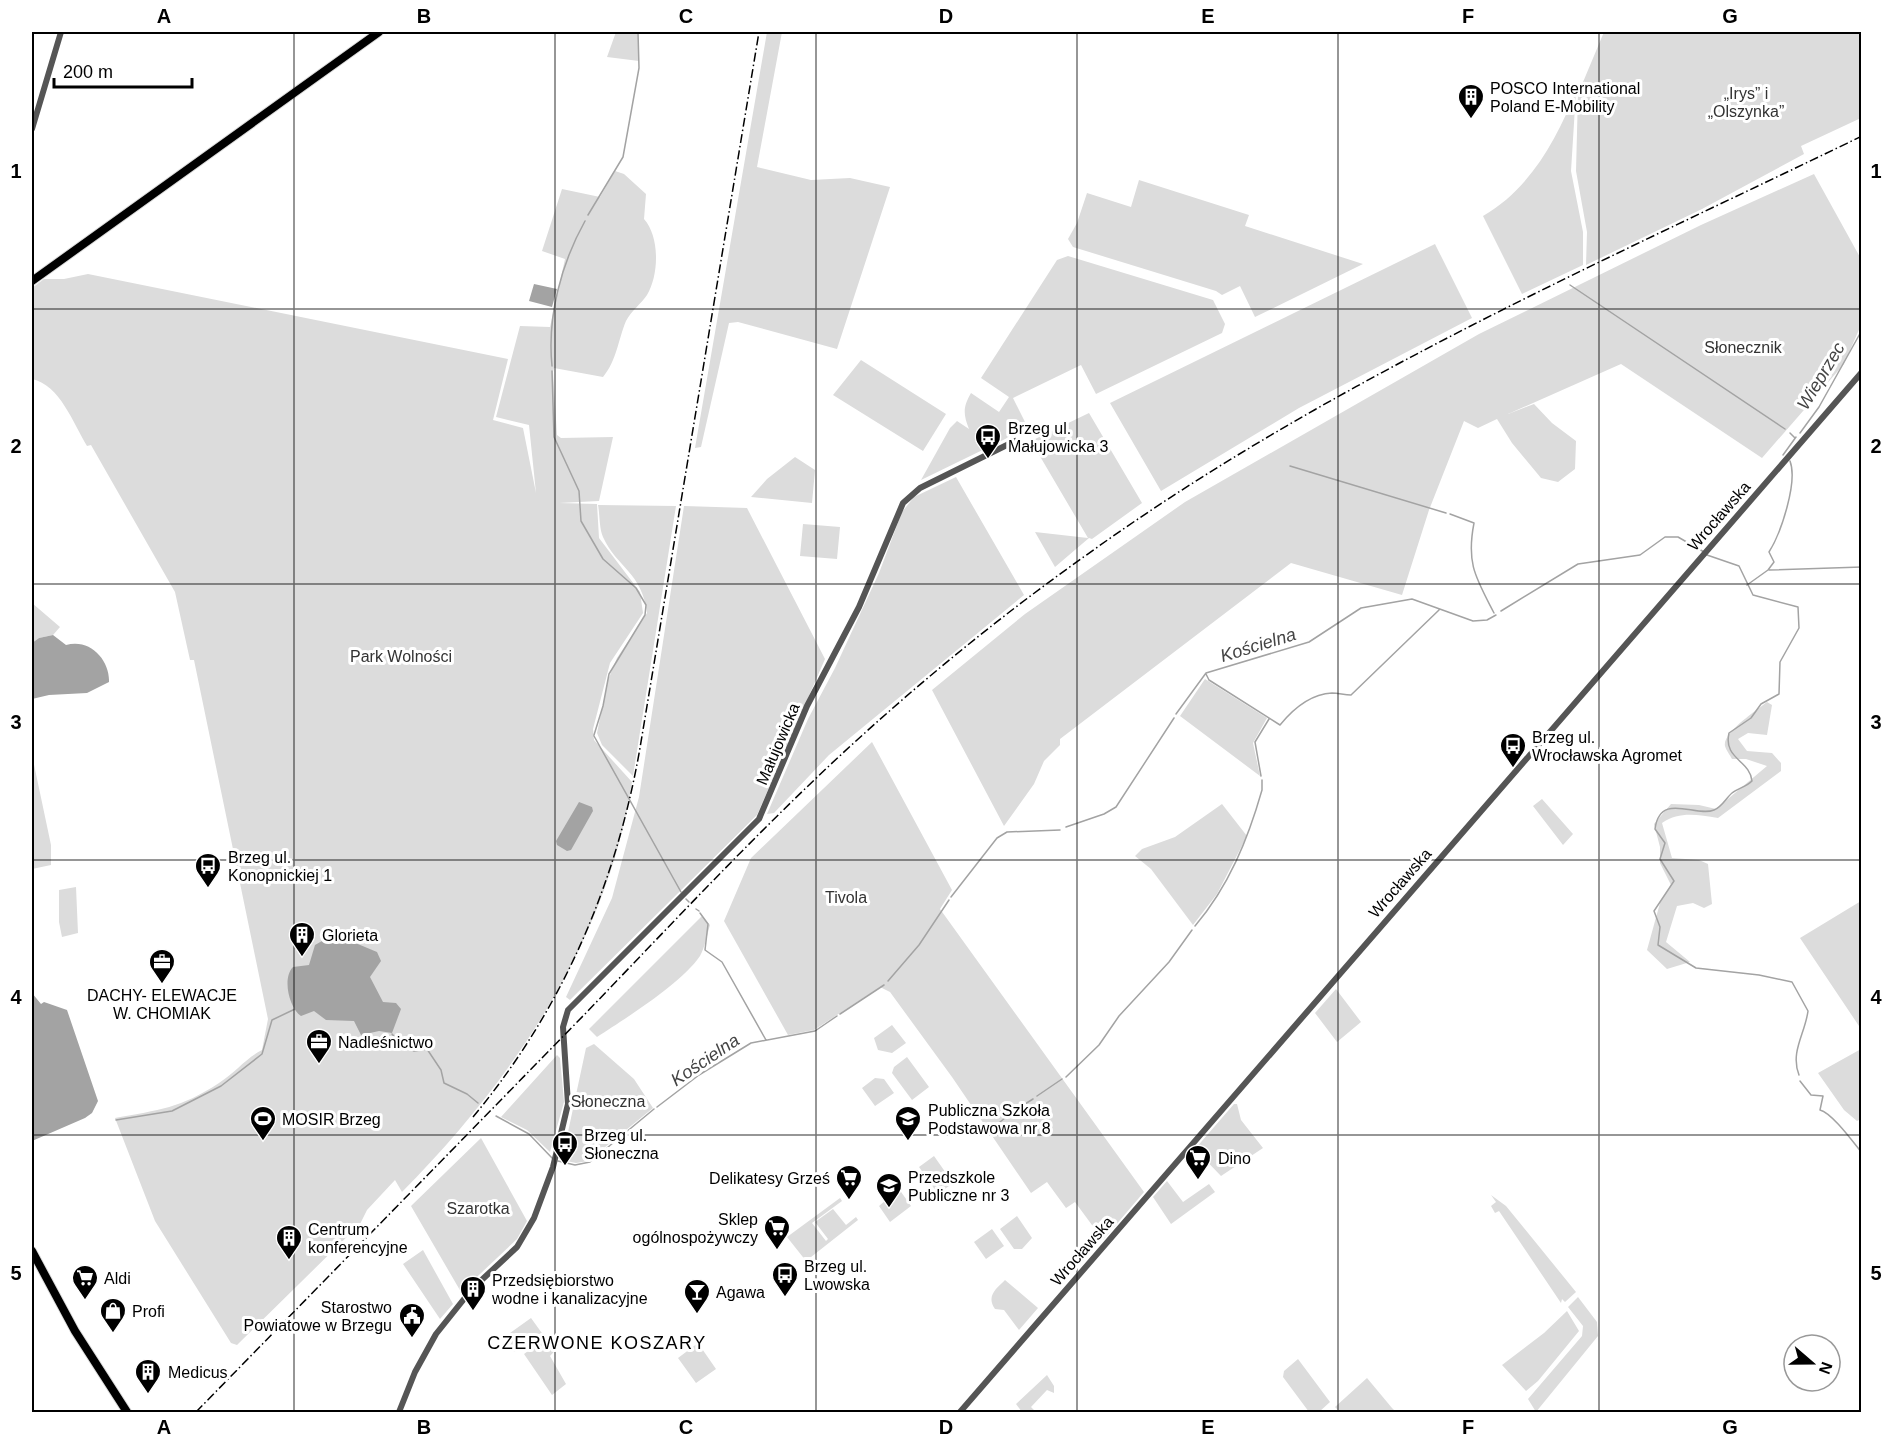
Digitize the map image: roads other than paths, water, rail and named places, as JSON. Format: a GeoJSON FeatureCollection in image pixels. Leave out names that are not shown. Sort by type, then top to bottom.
{"type":"FeatureCollection","features":[{"type":"Feature","properties":{"kind":"main road"},"geometry":{"type":"LineString","coordinates":[[32,281],[379,32]]}},
{"type":"Feature","properties":{"kind":"main road"},"geometry":{"type":"LineString","coordinates":[[32,1251],[75,1331],[127,1413]]}},
{"type":"Feature","properties":{"kind":"main road"},"geometry":{"type":"LineString","coordinates":[[32,1261],[52,1302],[75,1331]]}},
{"type":"Feature","properties":{"kind":"street"},"geometry":{"type":"LineString","coordinates":[[32,129],[62,32]]}},
{"type":"Feature","properties":{"kind":"street","name":"Wrocławska"},"geometry":{"type":"LineString","coordinates":[[960,1413],[1862,372]]}},
{"type":"Feature","properties":{"kind":"street","name":"Małujowicka"},"geometry":{"type":"LineString","coordinates":[[399,1413],[419,1363],[440,1328],[472,1289],[524,1239],[555,1159],[568,1104],[563,1026],[568,1010],[750,830],[763,812],[800,722],[859,607],[903,503],[920,488],[1015,441]]}},
{"type":"Feature","properties":{"kind":"waterway"},"geometry":{"type":"LineString","coordinates":[[588,215],[623,157],[639,68],[638,32]]}},
{"type":"Feature","properties":{"kind":"waterway"},"geometry":{"type":"LineString","coordinates":[[552,366],[552,329],[558,291],[569,255],[585,221]]}},
{"type":"Feature","properties":{"kind":"waterway"},"geometry":{"type":"LineString","coordinates":[[1570,285],[1785,429]]}},
{"type":"Feature","properties":{"kind":"waterway","name":"Wieprzec"},"geometry":{"type":"LineString","coordinates":[[1800,433],[1819,407],[1862,330]]}},
{"type":"Feature","properties":{"kind":"waterway"},"geometry":{"type":"LineString","coordinates":[[552,371],[554,437],[579,491],[581,521],[603,559],[636,588],[646,605],[645,615],[609,674],[603,706],[594,735]]}},
{"type":"Feature","properties":{"kind":"waterway","name":"Wieprzec"},"geometry":{"type":"LineString","coordinates":[[1790,433],[1795,438]]}},
{"type":"Feature","properties":{"kind":"waterway","name":"Wieprzec"},"geometry":{"type":"LineString","coordinates":[[1783,455],[1796,437]]}},
{"type":"Feature","properties":{"kind":"waterway","name":"Wieprzec"},"geometry":{"type":"LineString","coordinates":[[1747,585],[1768,570],[1774,562],[1769,552],[1787,507],[1792,481],[1790,461]]}},
{"type":"Feature","properties":{"kind":"waterway"},"geometry":{"type":"LineString","coordinates":[[1290,466],[1446,513]]}},
{"type":"Feature","properties":{"kind":"waterway"},"geometry":{"type":"LineString","coordinates":[[1450,514],[1474,523],[1471,549],[1474,570],[1494,613]]}},
{"type":"Feature","properties":{"kind":"waterway","name":"Kościelna"},"geometry":{"type":"LineString","coordinates":[[1501,611],[1578,564],[1640,555],[1665,537],[1678,537],[1704,552]]}},
{"type":"Feature","properties":{"kind":"waterway","name":"Kościelna"},"geometry":{"type":"LineString","coordinates":[[1707,555],[1739,566],[1753,595],[1798,607],[1799,628],[1780,662],[1779,694],[1761,704],[1751,718],[1729,733],[1730,749],[1747,768],[1752,781],[1732,793],[1714,810],[1707,812],[1671,808],[1664,811],[1658,818],[1655,829],[1665,843],[1660,859],[1674,881],[1654,911],[1660,927],[1658,945],[1696,968],[1759,975],[1792,982],[1808,1011],[1797,1051],[1799,1075]]}},
{"type":"Feature","properties":{"kind":"waterway"},"geometry":{"type":"LineString","coordinates":[[1769,570],[1862,567]]}},
{"type":"Feature","properties":{"kind":"waterway","name":"Kościelna"},"geometry":{"type":"LineString","coordinates":[[1176,714],[1206,673],[1309,642],[1361,608],[1412,599],[1473,621],[1487,620],[1496,615]]}},
{"type":"Feature","properties":{"kind":"waterway"},"geometry":{"type":"LineString","coordinates":[[1206,674],[1209,680],[1280,725],[1297,708],[1317,696],[1332,693],[1351,695],[1439,610]]}},
{"type":"Feature","properties":{"kind":"waterway","name":"Kościelna"},"geometry":{"type":"LineString","coordinates":[[1066,827],[1104,814],[1116,807],[1174,718]]}},
{"type":"Feature","properties":{"kind":"waterway"},"geometry":{"type":"LineString","coordinates":[[1261,776],[1255,742],[1269,719]]}},
{"type":"Feature","properties":{"kind":"waterway"},"geometry":{"type":"LineString","coordinates":[[594,736],[681,892]]}},
{"type":"Feature","properties":{"kind":"waterway"},"geometry":{"type":"LineString","coordinates":[[1195,926],[1218,895],[1244,844],[1262,790],[1262,780]]}},
{"type":"Feature","properties":{"kind":"waterway","name":"Kościelna"},"geometry":{"type":"LineString","coordinates":[[951,897],[997,838],[1007,832],[1060,830]]}},
{"type":"Feature","properties":{"kind":"waterway"},"geometry":{"type":"LineString","coordinates":[[686,899],[689,902]]}},
{"type":"Feature","properties":{"kind":"waterway","name":"Kościelna"},"geometry":{"type":"LineString","coordinates":[[888,981],[919,945],[949,900]]}},
{"type":"Feature","properties":{"kind":"waterway"},"geometry":{"type":"LineString","coordinates":[[700,913],[708,924],[705,950],[722,962],[766,1040]]}},
{"type":"Feature","properties":{"kind":"waterway"},"geometry":{"type":"LineString","coordinates":[[1066,1077],[1099,1045],[1119,1016],[1169,962],[1192,930]]}},
{"type":"Feature","properties":{"kind":"waterway","name":"Kościelna"},"geometry":{"type":"LineString","coordinates":[[840,1014],[884,985]]}},
{"type":"Feature","properties":{"kind":"waterway","name":"Kościelna"},"geometry":{"type":"LineString","coordinates":[[116,1120],[172,1111],[221,1086],[262,1054],[272,1020],[295,1009]]}},
{"type":"Feature","properties":{"kind":"waterway","name":"Kościelna"},"geometry":{"type":"LineString","coordinates":[[657,1107],[699,1075],[751,1043],[815,1031],[837,1016]]}},
{"type":"Feature","properties":{"kind":"waterway","name":"Kościelna"},"geometry":{"type":"LineString","coordinates":[[392,1034],[399,1042],[414,1051],[427,1049],[441,1070],[444,1083],[467,1094],[478,1103]]}},
{"type":"Feature","properties":{"kind":"waterway"},"geometry":{"type":"LineString","coordinates":[[1037,1096],[1062,1079]]}},
{"type":"Feature","properties":{"kind":"waterway","name":"Kościelna"},"geometry":{"type":"LineString","coordinates":[[1800,1081],[1811,1095],[1823,1096],[1820,1110],[1836,1122],[1862,1153]]}},
{"type":"Feature","properties":{"kind":"waterway"},"geometry":{"type":"LineString","coordinates":[[1014,1111],[1033,1099]]}},
{"type":"Feature","properties":{"kind":"waterway","name":"Kościelna"},"geometry":{"type":"LineString","coordinates":[[558,1161],[575,1165],[590,1162],[654,1109]]}},
{"type":"Feature","properties":{"kind":"waterway"},"geometry":{"type":"LineString","coordinates":[[990,1130],[1010,1114]]}},
{"type":"Feature","properties":{"kind":"waterway","name":"Kościelna"},"geometry":{"type":"LineString","coordinates":[[496,1116],[529,1134],[553,1159]]}},
{"type":"Feature","properties":{"kind":"railway"},"geometry":{"type":"LineString","coordinates":[[473,1117],[505,1076],[559,989],[600,897],[630,799],[759,32]]}},
{"type":"Feature","properties":{"kind":"railway"},"geometry":{"type":"LineString","coordinates":[[196,1412],[798,796],[891,710],[1018,605],[1176,494],[1270,436],[1366,381],[1563,280],[1862,136]]}},
{"type":"Feature","properties":{"kind":"place","name":"POSCO International Poland E-Mobility"},"geometry":{"type":"Point","coordinates":[1471,120]}},
{"type":"Feature","properties":{"kind":"place","name":"Brzeg ul. Małujowicka 3"},"geometry":{"type":"Point","coordinates":[988,460]}},
{"type":"Feature","properties":{"kind":"place","name":"Brzeg ul. Wrocławska Agromet"},"geometry":{"type":"Point","coordinates":[1513,769]}},
{"type":"Feature","properties":{"kind":"place","name":"Brzeg ul. Konopnickiej 1"},"geometry":{"type":"Point","coordinates":[208,889]}},
{"type":"Feature","properties":{"kind":"place","name":"Glorieta"},"geometry":{"type":"Point","coordinates":[302,958]}},
{"type":"Feature","properties":{"kind":"place","name":"DACHY- ELEWACJE W. CHOMIAK"},"geometry":{"type":"Point","coordinates":[162,985]}},
{"type":"Feature","properties":{"kind":"place","name":"Nadleśnictwo"},"geometry":{"type":"Point","coordinates":[319,1065]}},
{"type":"Feature","properties":{"kind":"place","name":"MOSIR Brzeg"},"geometry":{"type":"Point","coordinates":[263,1142]}},
{"type":"Feature","properties":{"kind":"place","name":"Publiczna Szkoła Podstawowa nr 8"},"geometry":{"type":"Point","coordinates":[908,1142]}},
{"type":"Feature","properties":{"kind":"place","name":"Brzeg ul. Słoneczna"},"geometry":{"type":"Point","coordinates":[565,1167]}},
{"type":"Feature","properties":{"kind":"place","name":"Dino"},"geometry":{"type":"Point","coordinates":[1198,1181]}},
{"type":"Feature","properties":{"kind":"place","name":"Delikatesy Grześ"},"geometry":{"type":"Point","coordinates":[849,1201]}},
{"type":"Feature","properties":{"kind":"place","name":"Przedszkole Publiczne nr 3"},"geometry":{"type":"Point","coordinates":[889,1209]}},
{"type":"Feature","properties":{"kind":"place","name":"Sklep ogólnospożywczy"},"geometry":{"type":"Point","coordinates":[777,1251]}},
{"type":"Feature","properties":{"kind":"place","name":"Centrum konferencyjne"},"geometry":{"type":"Point","coordinates":[289,1261]}},
{"type":"Feature","properties":{"kind":"place","name":"Brzeg ul. Lwowska"},"geometry":{"type":"Point","coordinates":[785,1298]}},
{"type":"Feature","properties":{"kind":"place","name":"Aldi"},"geometry":{"type":"Point","coordinates":[85,1301]}},
{"type":"Feature","properties":{"kind":"place","name":"Przedsiębiorstwo wodne i kanalizacyjne"},"geometry":{"type":"Point","coordinates":[473,1312]}},
{"type":"Feature","properties":{"kind":"place","name":"Agawa"},"geometry":{"type":"Point","coordinates":[697,1315]}},
{"type":"Feature","properties":{"kind":"place","name":"Profi"},"geometry":{"type":"Point","coordinates":[113,1334]}},
{"type":"Feature","properties":{"kind":"place","name":"Starostwo Powiatowe w Brzegu"},"geometry":{"type":"Point","coordinates":[412,1339]}},
{"type":"Feature","properties":{"kind":"place","name":"Medicus"},"geometry":{"type":"Point","coordinates":[148,1395]}},
{"type":"Feature","properties":{"kind":"district","name":"CZERWONE KOSZARY"},"geometry":{"type":"Point","coordinates":[597,1343]}},
{"type":"Feature","properties":{"kind":"park label","name":"„Irys” i „Olszynka”"},"geometry":{"type":"Point","coordinates":[1746,102]}},
{"type":"Feature","properties":{"kind":"park label","name":"Słonecznik"},"geometry":{"type":"Point","coordinates":[1743,347]}},
{"type":"Feature","properties":{"kind":"park label","name":"Park Wolności"},"geometry":{"type":"Point","coordinates":[401,656]}},
{"type":"Feature","properties":{"kind":"park label","name":"Tivola"},"geometry":{"type":"Point","coordinates":[846,897]}},
{"type":"Feature","properties":{"kind":"park label","name":"Słoneczna"},"geometry":{"type":"Point","coordinates":[608,1101]}},
{"type":"Feature","properties":{"kind":"park label","name":"Szarotka"},"geometry":{"type":"Point","coordinates":[478,1208]}}]}
